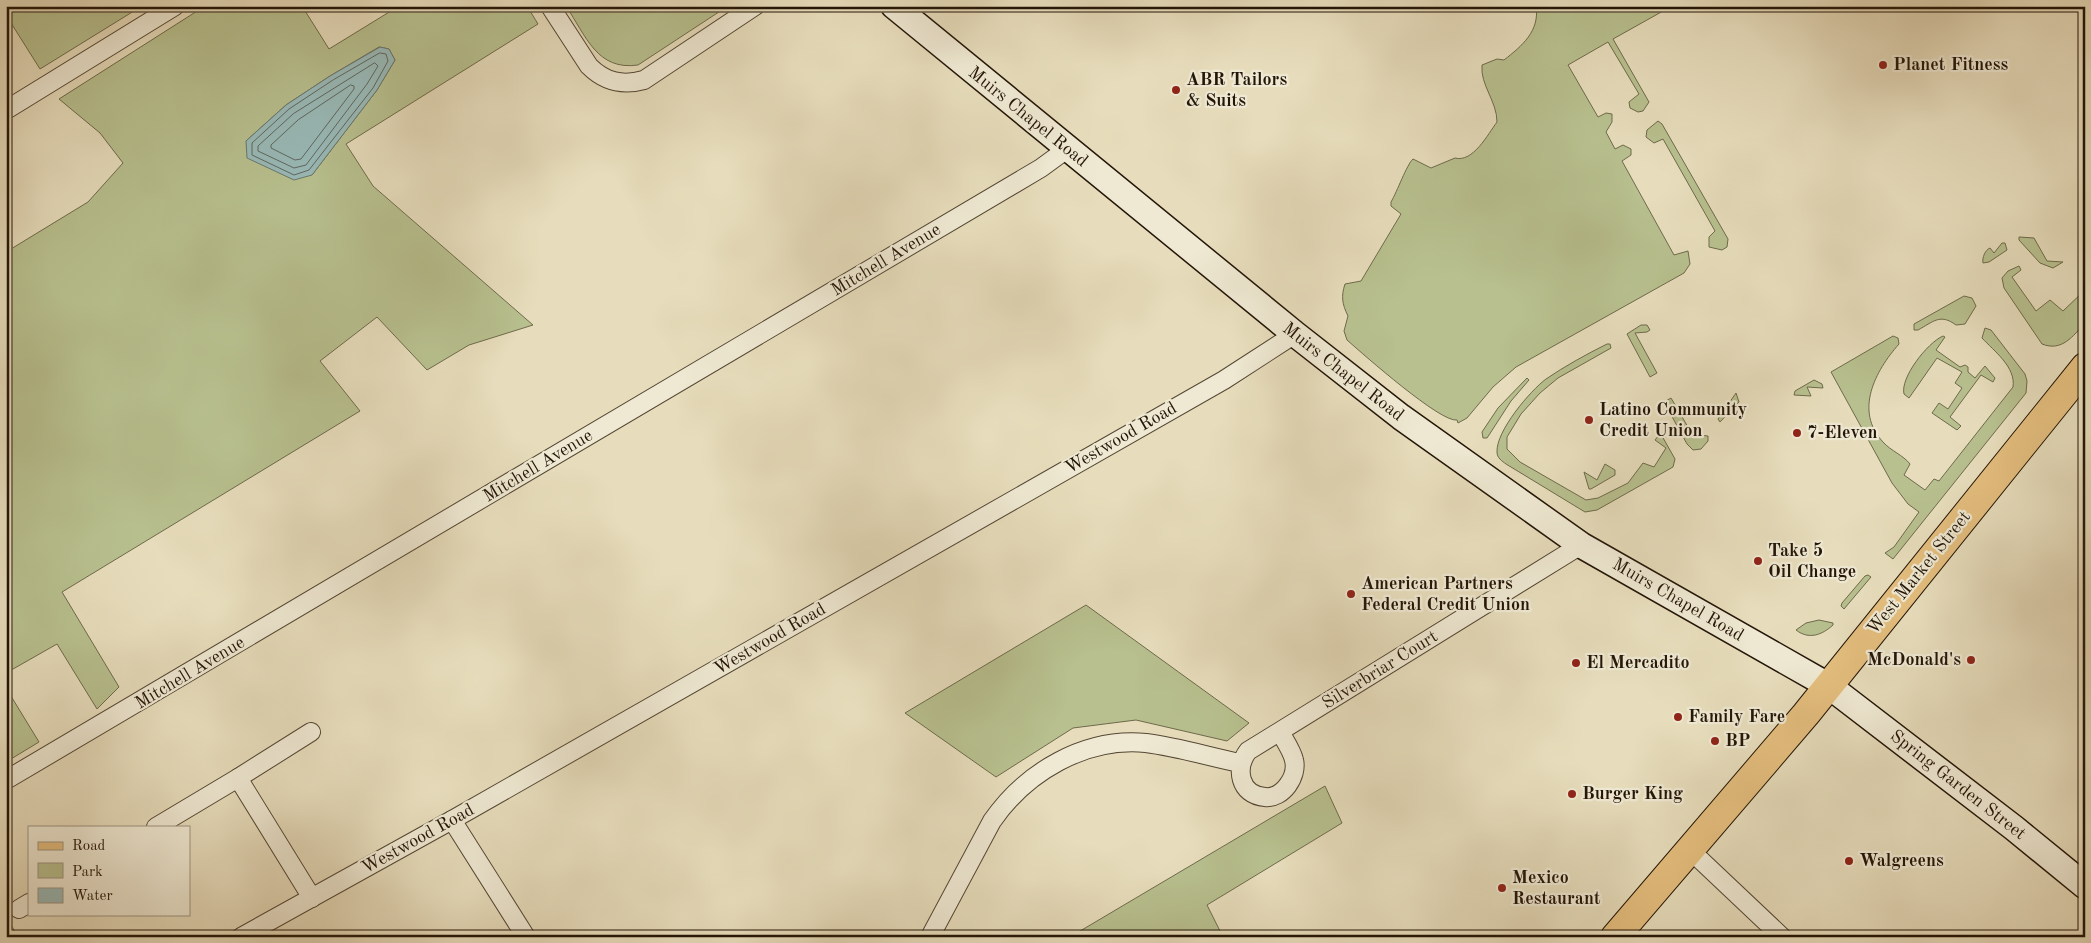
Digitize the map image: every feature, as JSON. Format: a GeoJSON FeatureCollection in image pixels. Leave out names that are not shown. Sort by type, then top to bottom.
{"type":"FeatureCollection","features":[{"type":"Feature","properties":{"kind":"main road","name":"Muirs Chapel Road"},"geometry":{"type":"LineString","coordinates":[[894,6],[1295,334],[1402,418],[1581,545],[1829,686]]}},
{"type":"Feature","properties":{"kind":"main road","name":"West Market Street"},"geometry":{"type":"LineString","coordinates":[[1615,937],[1829,686],[2085,367]]}},
{"type":"Feature","properties":{"kind":"main road","name":"Spring Garden Street"},"geometry":{"type":"LineString","coordinates":[[1829,686],[2014,828],[2085,886]]}},
{"type":"Feature","properties":{"kind":"street"},"geometry":{"type":"LineString","coordinates":[[6,110],[175,6]]}},
{"type":"Feature","properties":{"kind":"street"},"geometry":{"type":"LineString","coordinates":[[550,6],[589,66],[598,74],[619,83],[632,83],[644,80],[755,6]]}},
{"type":"Feature","properties":{"kind":"street","name":"Mitchell Avenue"},"geometry":{"type":"LineString","coordinates":[[6,780],[1033,173],[1067,149]]}},
{"type":"Feature","properties":{"kind":"street","name":"Westwood Road"},"geometry":{"type":"LineString","coordinates":[[241,937],[452,820],[1224,380],[1295,334]]}},
{"type":"Feature","properties":{"kind":"street","name":"Silverbriar Court"},"geometry":{"type":"LineString","coordinates":[[1240,763],[1248,751],[1581,545]]}},
{"type":"Feature","properties":{"kind":"street"},"geometry":{"type":"LineString","coordinates":[[158,826],[311,732]]}},
{"type":"Feature","properties":{"kind":"street"},"geometry":{"type":"LineString","coordinates":[[930,937],[992,821],[1002,806],[1016,790],[1054,765],[1080,752],[1127,743],[1146,743],[1240,763],[1242,780],[1246,788],[1254,794],[1265,797],[1275,796],[1284,790],[1291,781],[1294,760],[1280,732]]}},
{"type":"Feature","properties":{"kind":"street"},"geometry":{"type":"LineString","coordinates":[[238,778],[312,898]]}},
{"type":"Feature","properties":{"kind":"street"},"geometry":{"type":"LineString","coordinates":[[452,820],[524,936]]}},
{"type":"Feature","properties":{"kind":"street"},"geometry":{"type":"LineString","coordinates":[[1690,850],[1782,937]]}},
{"type":"Feature","properties":{"kind":"green space"},"geometry":{"type":"Polygon","coordinates":[[[6,6],[142,6],[40,69],[6,15],[6,6]]]}},
{"type":"Feature","properties":{"kind":"green space"},"geometry":{"type":"Polygon","coordinates":[[[205,6],[302,6],[329,49],[399,6],[527,6],[538,24],[346,144],[373,186],[533,325],[469,345],[427,370],[377,317],[320,361],[360,411],[62,592],[119,687],[97,709],[57,644],[6,673],[6,252],[88,202],[123,163],[100,133],[59,99],[205,6]],[[379,47],[330,76],[286,105],[246,141],[312,175],[377,90],[395,60],[389,49],[379,47]]]}},
{"type":"Feature","properties":{"kind":"green space"},"geometry":{"type":"Polygon","coordinates":[[[566,6],[728,6],[638,65],[624,65],[612,63],[594,49],[566,6]]]}},
{"type":"Feature","properties":{"kind":"green space"},"geometry":{"type":"Polygon","coordinates":[[[1536,6],[1672,6],[1613,39],[1649,102],[1643,111],[1638,112],[1630,108],[1629,102],[1639,94],[1608,42],[1568,65],[1598,117],[1606,113],[1612,114],[1612,122],[1606,132],[1615,149],[1623,145],[1631,149],[1631,155],[1622,161],[1674,255],[1688,251],[1690,264],[1684,273],[1516,367],[1493,387],[1467,418],[1458,423],[1457,420],[1448,418],[1435,411],[1420,400],[1347,340],[1344,331],[1348,316],[1343,304],[1343,292],[1345,284],[1361,281],[1401,214],[1391,206],[1391,202],[1413,159],[1431,168],[1455,158],[1468,156],[1485,140],[1497,122],[1482,72],[1482,65],[1497,59],[1504,60],[1523,43],[1535,23],[1537,15],[1536,6]]]}},
{"type":"Feature","properties":{"kind":"green space"},"geometry":{"type":"Polygon","coordinates":[[[1658,121],[1662,124],[1728,239],[1727,247],[1722,250],[1709,247],[1709,237],[1715,231],[1663,139],[1654,143],[1646,137],[1647,130],[1658,121]]]}},
{"type":"Feature","properties":{"kind":"green space"},"geometry":{"type":"Polygon","coordinates":[[[2019,237],[2034,238],[2047,261],[2063,262],[2053,268],[2040,263],[2019,240],[2019,237]]]}},
{"type":"Feature","properties":{"kind":"green space"},"geometry":{"type":"Polygon","coordinates":[[[2002,243],[2005,243],[2007,250],[1989,262],[1983,263],[1983,257],[1987,250],[1990,248],[1994,253],[2002,243]]]}},
{"type":"Feature","properties":{"kind":"green space"},"geometry":{"type":"Polygon","coordinates":[[[2019,266],[2021,270],[2012,277],[2036,311],[2050,300],[2063,311],[2085,290],[2085,323],[2076,333],[2061,344],[2049,346],[2042,344],[2004,288],[2002,278],[2008,271],[2019,266]]]}},
{"type":"Feature","properties":{"kind":"green space"},"geometry":{"type":"Polygon","coordinates":[[[1964,296],[1972,298],[1976,306],[1965,324],[1956,325],[1941,319],[1918,330],[1914,330],[1914,324],[1964,296]]]}},
{"type":"Feature","properties":{"kind":"green space"},"geometry":{"type":"Polygon","coordinates":[[[1641,325],[1647,325],[1650,330],[1635,333],[1657,373],[1650,377],[1627,334],[1641,325]]]}},
{"type":"Feature","properties":{"kind":"green space"},"geometry":{"type":"Polygon","coordinates":[[[1985,328],[1991,330],[2025,374],[2027,381],[2026,393],[1893,559],[1885,553],[1894,547],[1919,512],[1908,504],[1892,483],[1831,372],[1893,336],[1898,338],[1899,344],[1882,366],[1871,392],[1869,404],[1870,417],[1874,430],[1883,442],[1910,464],[1904,475],[1925,490],[1934,479],[1939,481],[2013,387],[2013,380],[2008,366],[1982,338],[1985,328]]]}},
{"type":"Feature","properties":{"kind":"green space"},"geometry":{"type":"Polygon","coordinates":[[[1943,336],[1945,337],[1936,350],[1960,367],[1965,365],[1968,367],[1968,372],[1975,378],[1985,366],[1995,378],[1993,382],[1981,375],[1950,417],[1961,426],[1957,430],[1932,413],[1939,403],[1948,409],[1962,388],[1955,383],[1962,372],[1937,358],[1909,398],[1904,394],[1906,379],[1910,370],[1923,353],[1943,336]]]}},
{"type":"Feature","properties":{"kind":"green space"},"geometry":{"type":"Polygon","coordinates":[[[1610,344],[1611,348],[1558,378],[1540,393],[1521,414],[1507,437],[1507,449],[1520,462],[1586,500],[1598,498],[1628,483],[1643,463],[1654,467],[1666,448],[1655,440],[1659,435],[1662,436],[1675,459],[1673,467],[1597,510],[1585,512],[1506,464],[1497,454],[1498,443],[1515,412],[1539,385],[1568,365],[1610,344]]]}},
{"type":"Feature","properties":{"kind":"green space"},"geometry":{"type":"Polygon","coordinates":[[[1527,378],[1529,380],[1511,401],[1487,438],[1483,438],[1482,432],[1498,408],[1527,378]]]}},
{"type":"Feature","properties":{"kind":"green space"},"geometry":{"type":"Polygon","coordinates":[[[1814,380],[1822,384],[1823,388],[1807,387],[1811,396],[1794,395],[1795,391],[1814,380]]]}},
{"type":"Feature","properties":{"kind":"green space"},"geometry":{"type":"Polygon","coordinates":[[[1736,393],[1739,402],[1720,422],[1718,419],[1736,393]]]}},
{"type":"Feature","properties":{"kind":"green space"},"geometry":{"type":"Polygon","coordinates":[[[1671,398],[1692,434],[1708,436],[1708,441],[1701,449],[1693,450],[1687,444],[1664,402],[1671,398]]]}},
{"type":"Feature","properties":{"kind":"green space"},"geometry":{"type":"Polygon","coordinates":[[[1605,464],[1615,470],[1615,475],[1589,489],[1584,472],[1597,480],[1605,464]]]}},
{"type":"Feature","properties":{"kind":"green space"},"geometry":{"type":"Polygon","coordinates":[[[1865,576],[1871,577],[1844,609],[1841,606],[1842,603],[1865,576]]]}},
{"type":"Feature","properties":{"kind":"green space"},"geometry":{"type":"Polygon","coordinates":[[[1086,605],[1249,723],[1227,741],[1136,720],[1073,728],[996,777],[905,713],[1086,605]]]}},
{"type":"Feature","properties":{"kind":"green space"},"geometry":{"type":"Polygon","coordinates":[[[1819,620],[1833,623],[1833,625],[1820,634],[1815,635],[1806,635],[1796,630],[1806,623],[1819,620]]]}},
{"type":"Feature","properties":{"kind":"green space"},"geometry":{"type":"Polygon","coordinates":[[[6,688],[39,742],[6,762],[6,688]]]}},
{"type":"Feature","properties":{"kind":"green space"},"geometry":{"type":"Polygon","coordinates":[[[1325,786],[1342,823],[1207,905],[1223,937],[1070,937],[1325,786]]]}},
{"type":"Feature","properties":{"kind":"green space"},"geometry":{"type":"Polygon","coordinates":[[[6,916],[18,937],[6,937],[6,916]]]}},
{"type":"Feature","properties":{"kind":"water"},"geometry":{"type":"Polygon","coordinates":[[[380,47],[389,49],[395,60],[377,90],[312,175],[294,180],[247,158],[246,141],[286,105],[330,76],[380,47]]]}},
{"type":"Feature","properties":{"kind":"place","name":"Planet Fitness"},"geometry":{"type":"Point","coordinates":[1883,65]}},
{"type":"Feature","properties":{"kind":"place","name":"ABR Tailors & Suits"},"geometry":{"type":"Point","coordinates":[1176,90]}},
{"type":"Feature","properties":{"kind":"place","name":"Latino Community Credit Union"},"geometry":{"type":"Point","coordinates":[1589,420]}},
{"type":"Feature","properties":{"kind":"place","name":"7-Eleven"},"geometry":{"type":"Point","coordinates":[1797,433]}},
{"type":"Feature","properties":{"kind":"place","name":"Take 5 Oil Change"},"geometry":{"type":"Point","coordinates":[1758,561]}},
{"type":"Feature","properties":{"kind":"place","name":"American Partners Federal Credit Union"},"geometry":{"type":"Point","coordinates":[1351,594]}},
{"type":"Feature","properties":{"kind":"place","name":"McDonald's"},"geometry":{"type":"Point","coordinates":[1971,660]}},
{"type":"Feature","properties":{"kind":"place","name":"El Mercadito"},"geometry":{"type":"Point","coordinates":[1576,663]}},
{"type":"Feature","properties":{"kind":"place","name":"Family Fare"},"geometry":{"type":"Point","coordinates":[1678,717]}},
{"type":"Feature","properties":{"kind":"place","name":"BP"},"geometry":{"type":"Point","coordinates":[1715,741]}},
{"type":"Feature","properties":{"kind":"place","name":"Burger King"},"geometry":{"type":"Point","coordinates":[1572,794]}},
{"type":"Feature","properties":{"kind":"place","name":"Walgreens"},"geometry":{"type":"Point","coordinates":[1849,861]}},
{"type":"Feature","properties":{"kind":"place","name":"Mexico Restaurant"},"geometry":{"type":"Point","coordinates":[1502,888]}}]}
